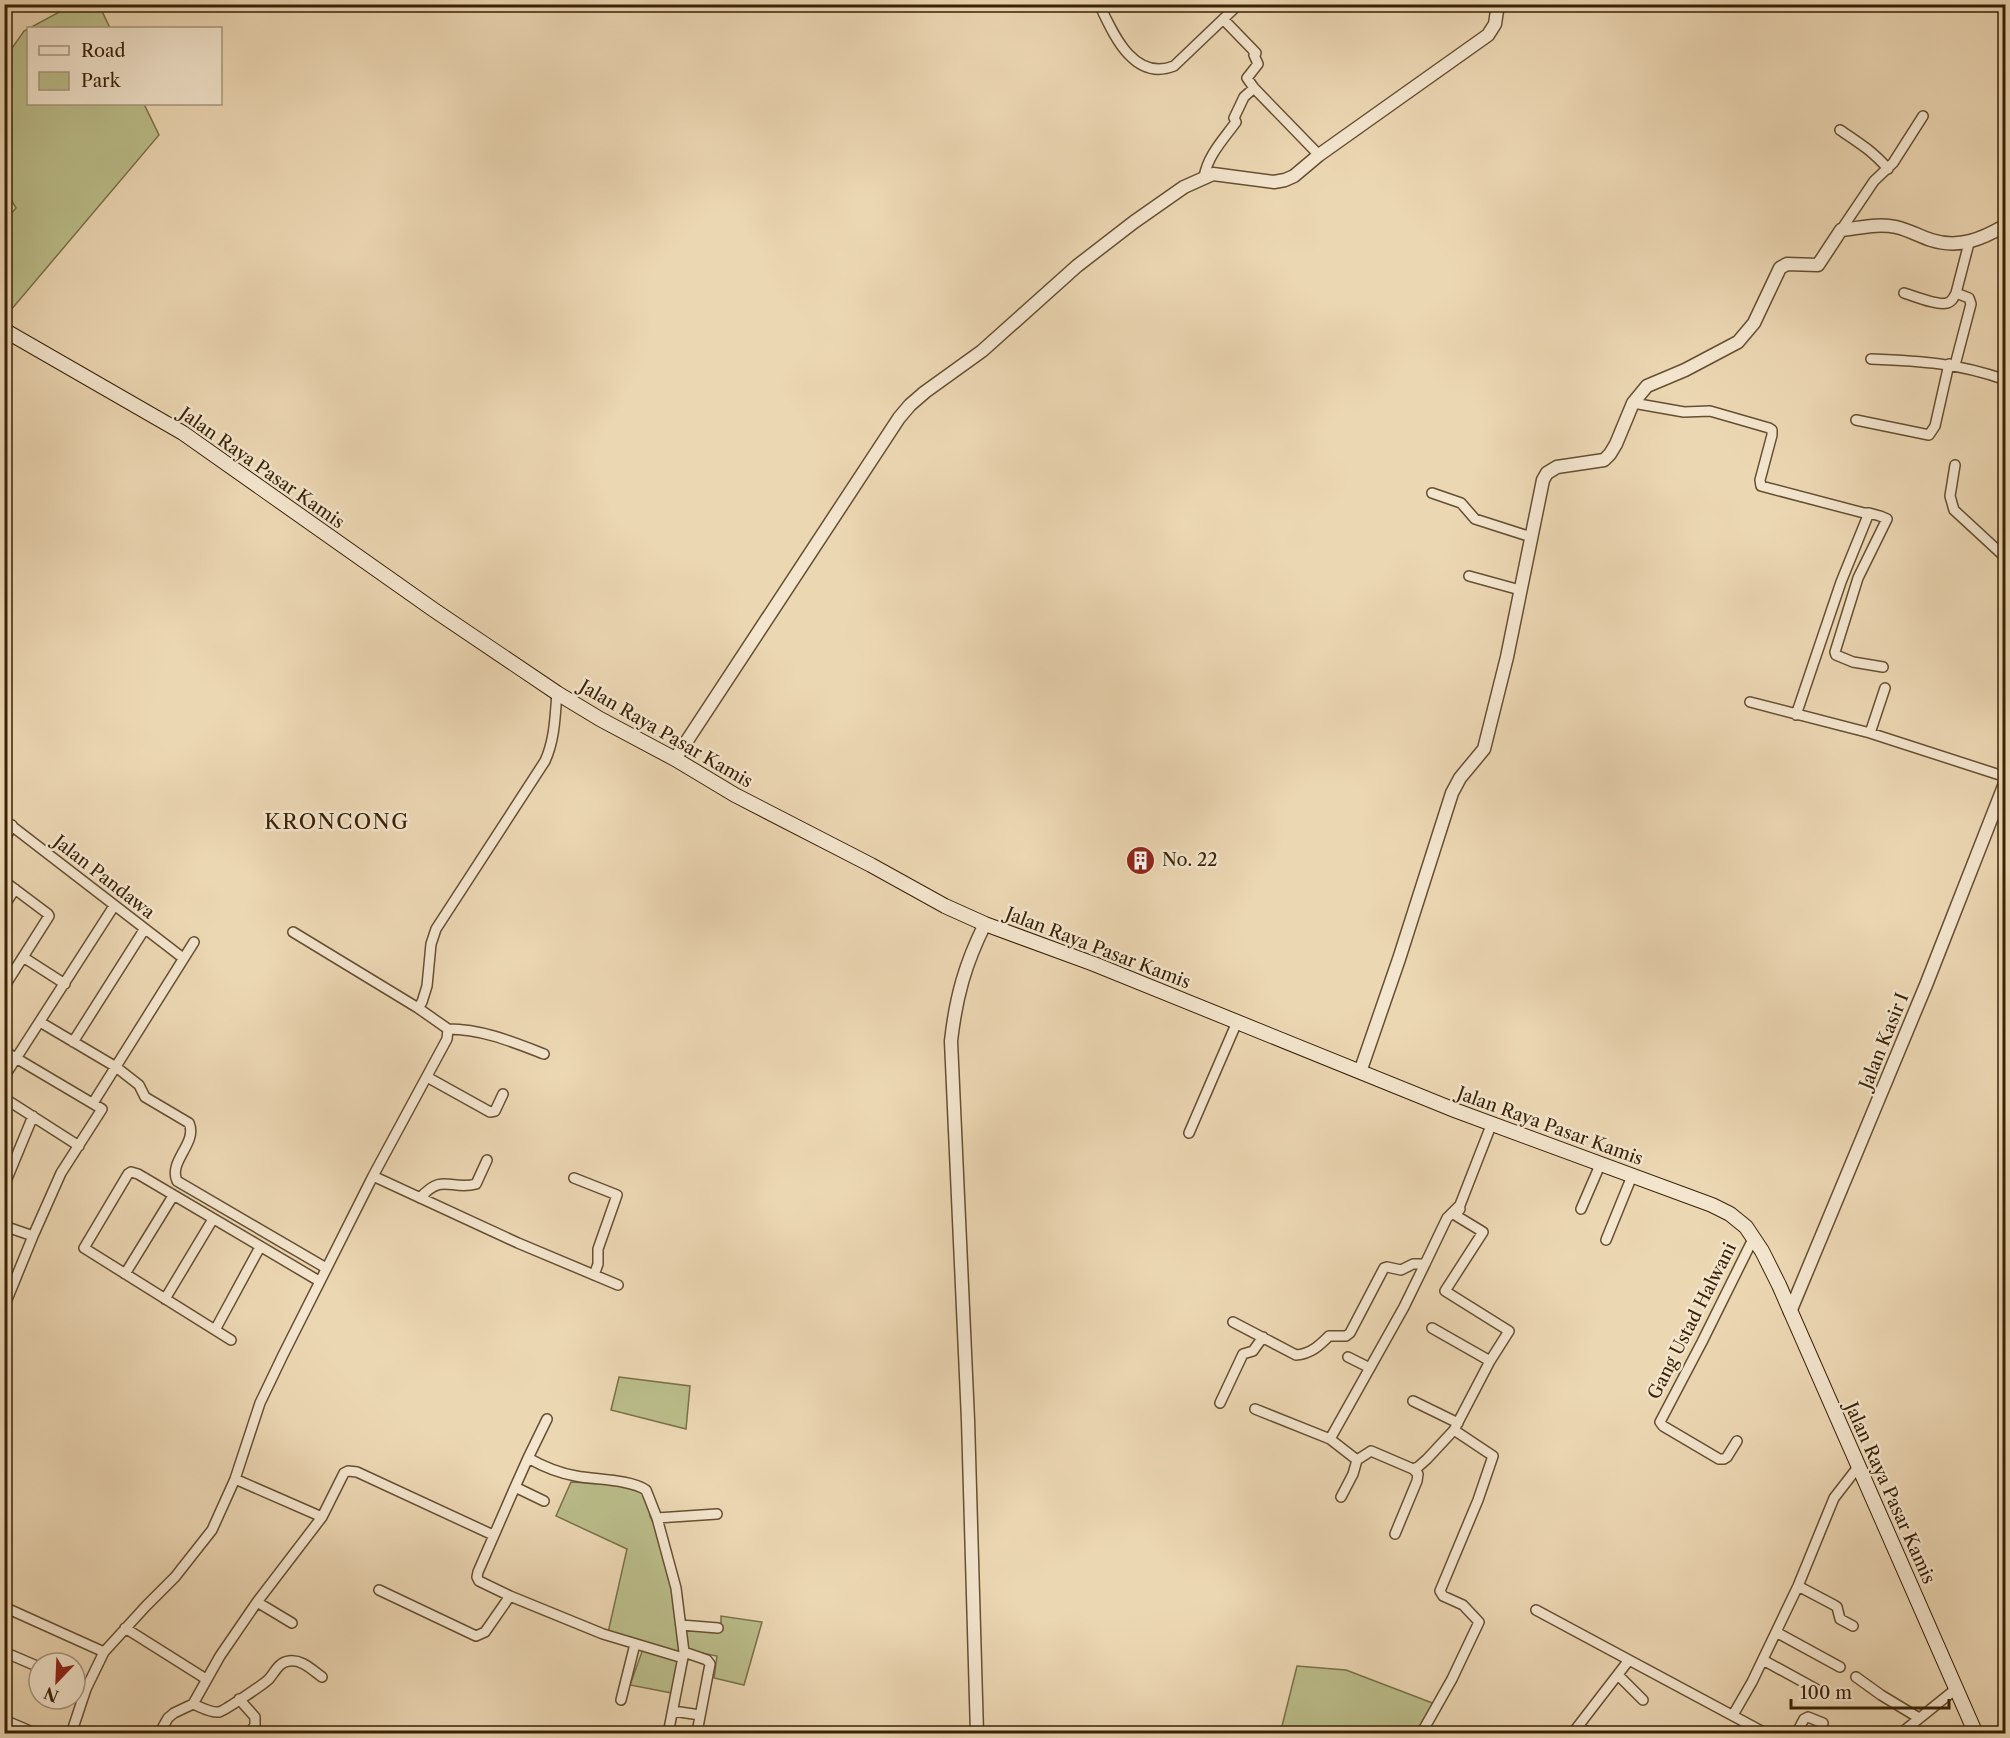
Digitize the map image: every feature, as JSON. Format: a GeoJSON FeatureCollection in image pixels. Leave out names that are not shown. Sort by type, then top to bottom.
{"type":"FeatureCollection","features":[{"type":"Feature","properties":{"kind":"main road","name":"Jalan Raya Pasar Kamis"},"geometry":{"type":"LineString","coordinates":[[4,330],[183,433],[434,610],[557,693],[735,795],[872,865],[945,906],[985,924],[1094,964],[1456,1111],[1689,1196],[1730,1214],[1754,1237],[1790,1311],[1976,1734]]}},
{"type":"Feature","properties":{"kind":"street"},"geometry":{"type":"LineString","coordinates":[[1099,4],[1116,39],[1125,51],[1146,67],[1160,70],[1174,66],[1239,4]]}},
{"type":"Feature","properties":{"kind":"street"},"geometry":{"type":"LineString","coordinates":[[675,759],[899,418],[910,405],[982,351],[1077,266],[1184,187],[1213,174],[1274,182],[1294,176],[1319,155],[1488,35],[1495,24],[1498,4]]}},
{"type":"Feature","properties":{"kind":"street"},"geometry":{"type":"LineString","coordinates":[[1223,19],[1256,53],[1254,55],[1258,64],[1247,78],[1254,88],[1319,155]]}},
{"type":"Feature","properties":{"kind":"street"},"geometry":{"type":"LineString","coordinates":[[1204,177],[1210,157],[1236,122],[1234,118],[1244,97],[1254,88]]}},
{"type":"Feature","properties":{"kind":"street"},"geometry":{"type":"LineString","coordinates":[[1360,1072],[1452,793],[1460,778],[1484,749],[1503,677],[1546,473],[1557,467],[1604,460],[1616,444],[1632,403],[1647,386],[1695,365],[1738,342],[1754,323],[1780,268],[1787,264],[1818,266],[1874,181],[1888,169],[1923,116]]}},
{"type":"Feature","properties":{"kind":"street"},"geometry":{"type":"LineString","coordinates":[[1840,130],[1873,152],[1888,169]]}},
{"type":"Feature","properties":{"kind":"street"},"geometry":{"type":"LineString","coordinates":[[1841,230],[1885,226],[1954,244],[1969,243],[2006,225]]}},
{"type":"Feature","properties":{"kind":"street"},"geometry":{"type":"LineString","coordinates":[[1904,293],[1941,303],[1952,300],[1956,293],[1969,243]]}},
{"type":"Feature","properties":{"kind":"street"},"geometry":{"type":"LineString","coordinates":[[1856,420],[1929,435],[1935,426],[1971,303],[1969,297],[1956,293]]}},
{"type":"Feature","properties":{"kind":"street"},"geometry":{"type":"LineString","coordinates":[[1871,359],[1952,365],[2005,380]]}},
{"type":"Feature","properties":{"kind":"street"},"geometry":{"type":"LineString","coordinates":[[1632,403],[1683,412],[1710,411],[1769,428],[1772,430],[1772,435],[1760,480],[1761,486],[1887,519],[1858,578],[1835,652],[1836,655],[1853,662],[1883,667]]}},
{"type":"Feature","properties":{"kind":"street"},"geometry":{"type":"LineString","coordinates":[[1955,465],[1950,496],[1954,510],[2006,558]]}},
{"type":"Feature","properties":{"kind":"street"},"geometry":{"type":"LineString","coordinates":[[1432,493],[1461,503],[1475,519],[1531,537]]}},
{"type":"Feature","properties":{"kind":"street"},"geometry":{"type":"LineString","coordinates":[[1796,715],[1841,582],[1869,513]]}},
{"type":"Feature","properties":{"kind":"street"},"geometry":{"type":"LineString","coordinates":[[1469,576],[1520,590]]}},
{"type":"Feature","properties":{"kind":"street"},"geometry":{"type":"LineString","coordinates":[[1870,733],[1885,688]]}},
{"type":"Feature","properties":{"kind":"street"},"geometry":{"type":"LineString","coordinates":[[418,1008],[427,986],[431,944],[436,929],[546,761],[554,735],[557,693]]}},
{"type":"Feature","properties":{"kind":"street"},"geometry":{"type":"LineString","coordinates":[[1750,702],[1870,733],[2006,779]]}},
{"type":"Feature","properties":{"kind":"street","name":"Jalan Kasir I"},"geometry":{"type":"LineString","coordinates":[[1790,1311],[1845,1184],[1939,953],[2006,779]]}},
{"type":"Feature","properties":{"kind":"street"},"geometry":{"type":"LineString","coordinates":[[4,841],[8,822]]}},
{"type":"Feature","properties":{"kind":"street","name":"Jalan Pandawa"},"geometry":{"type":"LineString","coordinates":[[8,822],[144,930],[183,958]]}},
{"type":"Feature","properties":{"kind":"street"},"geometry":{"type":"LineString","coordinates":[[4,881],[49,916],[4,987]]}},
{"type":"Feature","properties":{"kind":"street"},"geometry":{"type":"LineString","coordinates":[[4,906],[15,890]]}},
{"type":"Feature","properties":{"kind":"street"},"geometry":{"type":"LineString","coordinates":[[4,1077],[114,906]]}},
{"type":"Feature","properties":{"kind":"street"},"geometry":{"type":"LineString","coordinates":[[977,1734],[968,1420],[951,1041],[956,1002],[966,966],[985,924]]}},
{"type":"Feature","properties":{"kind":"street"},"geometry":{"type":"LineString","coordinates":[[73,1042],[144,930]]}},
{"type":"Feature","properties":{"kind":"street"},"geometry":{"type":"LineString","coordinates":[[293,932],[418,1008],[448,1029],[487,1034],[544,1054]]}},
{"type":"Feature","properties":{"kind":"street"},"geometry":{"type":"LineString","coordinates":[[93,1104],[194,942]]}},
{"type":"Feature","properties":{"kind":"street"},"geometry":{"type":"LineString","coordinates":[[23,957],[65,984]]}},
{"type":"Feature","properties":{"kind":"street"},"geometry":{"type":"LineString","coordinates":[[40,1022],[116,1067],[139,1085],[145,1097],[190,1126],[190,1136],[176,1168],[177,1181],[326,1268]]}},
{"type":"Feature","properties":{"kind":"street"},"geometry":{"type":"LineString","coordinates":[[1189,1133],[1237,1022]]}},
{"type":"Feature","properties":{"kind":"street"},"geometry":{"type":"LineString","coordinates":[[87,1687],[104,1652],[162,1592],[212,1530],[235,1479],[260,1403],[372,1176],[447,1039],[448,1029]]}},
{"type":"Feature","properties":{"kind":"street"},"geometry":{"type":"LineString","coordinates":[[4,1051],[102,1109],[61,1173],[4,1307]]}},
{"type":"Feature","properties":{"kind":"street"},"geometry":{"type":"LineString","coordinates":[[427,1077],[490,1112],[495,1112],[503,1094]]}},
{"type":"Feature","properties":{"kind":"street"},"geometry":{"type":"LineString","coordinates":[[4,1098],[78,1146]]}},
{"type":"Feature","properties":{"kind":"street"},"geometry":{"type":"LineString","coordinates":[[4,1185],[33,1116]]}},
{"type":"Feature","properties":{"kind":"street"},"geometry":{"type":"LineString","coordinates":[[1330,1439],[1404,1307],[1447,1218],[1460,1205],[1494,1123]]}},
{"type":"Feature","properties":{"kind":"street"},"geometry":{"type":"LineString","coordinates":[[1413,1469],[1427,1459],[1456,1427],[1490,1361],[1509,1331],[1445,1291],[1483,1232],[1455,1215],[1461,1207],[1494,1123]]}},
{"type":"Feature","properties":{"kind":"street"},"geometry":{"type":"LineString","coordinates":[[420,1198],[427,1189],[440,1183],[476,1184],[487,1160]]}},
{"type":"Feature","properties":{"kind":"street"},"geometry":{"type":"LineString","coordinates":[[1581,1209],[1600,1165]]}},
{"type":"Feature","properties":{"kind":"street"},"geometry":{"type":"LineString","coordinates":[[231,1340],[84,1248],[125,1177],[131,1172],[319,1281]]}},
{"type":"Feature","properties":{"kind":"street"},"geometry":{"type":"LineString","coordinates":[[372,1176],[618,1285]]}},
{"type":"Feature","properties":{"kind":"street"},"geometry":{"type":"LineString","coordinates":[[1606,1240],[1632,1176]]}},
{"type":"Feature","properties":{"kind":"street"},"geometry":{"type":"LineString","coordinates":[[574,1178],[617,1195],[598,1249],[598,1264],[594,1275]]}},
{"type":"Feature","properties":{"kind":"street"},"geometry":{"type":"LineString","coordinates":[[125,1274],[173,1196]]}},
{"type":"Feature","properties":{"kind":"street"},"geometry":{"type":"LineString","coordinates":[[165,1299],[213,1219]]}},
{"type":"Feature","properties":{"kind":"street"},"geometry":{"type":"LineString","coordinates":[[4,1226],[33,1236]]}},
{"type":"Feature","properties":{"kind":"street","name":"Gang Ustad Halwani"},"geometry":{"type":"LineString","coordinates":[[1737,1441],[1728,1457],[1719,1458],[1663,1426],[1660,1422],[1754,1237]]}},
{"type":"Feature","properties":{"kind":"street"},"geometry":{"type":"LineString","coordinates":[[215,1330],[260,1247]]}},
{"type":"Feature","properties":{"kind":"street"},"geometry":{"type":"LineString","coordinates":[[1233,1322],[1296,1355],[1316,1348],[1329,1336],[1346,1336],[1350,1333],[1383,1268],[1401,1270],[1413,1264],[1425,1264]]}},
{"type":"Feature","properties":{"kind":"street"},"geometry":{"type":"LineString","coordinates":[[1432,1328],[1490,1361]]}},
{"type":"Feature","properties":{"kind":"street"},"geometry":{"type":"LineString","coordinates":[[1220,1403],[1244,1354],[1253,1351],[1263,1337]]}},
{"type":"Feature","properties":{"kind":"street"},"geometry":{"type":"LineString","coordinates":[[1348,1357],[1370,1368]]}},
{"type":"Feature","properties":{"kind":"street"},"geometry":{"type":"LineString","coordinates":[[1413,1401],[1456,1427],[1493,1456],[1478,1500],[1440,1591],[1443,1596],[1458,1602],[1467,1609],[1479,1622],[1421,1734]]}},
{"type":"Feature","properties":{"kind":"street"},"geometry":{"type":"LineString","coordinates":[[1255,1409],[1330,1439],[1357,1460]]}},
{"type":"Feature","properties":{"kind":"street"},"geometry":{"type":"LineString","coordinates":[[547,1419],[493,1535],[478,1572],[478,1579],[510,1596],[603,1634],[635,1644],[706,1660],[710,1664],[698,1727],[700,1734]]}},
{"type":"Feature","properties":{"kind":"street"},"geometry":{"type":"LineString","coordinates":[[1341,1497],[1353,1474],[1357,1460],[1371,1451],[1413,1469],[1418,1474],[1417,1482],[1395,1534]]}},
{"type":"Feature","properties":{"kind":"street"},"geometry":{"type":"LineString","coordinates":[[528,1458],[549,1470],[563,1474],[640,1486],[648,1492],[676,1588],[681,1625],[683,1655],[668,1734]]}},
{"type":"Feature","properties":{"kind":"street"},"geometry":{"type":"LineString","coordinates":[[1733,1715],[1763,1660],[1798,1586],[1834,1498],[1858,1467]]}},
{"type":"Feature","properties":{"kind":"street"},"geometry":{"type":"LineString","coordinates":[[159,1734],[168,1718],[193,1704],[206,1679],[257,1602],[322,1517],[344,1473],[353,1471],[493,1535]]}},
{"type":"Feature","properties":{"kind":"street"},"geometry":{"type":"LineString","coordinates":[[235,1479],[322,1517]]}},
{"type":"Feature","properties":{"kind":"street"},"geometry":{"type":"LineString","coordinates":[[515,1487],[544,1501]]}},
{"type":"Feature","properties":{"kind":"street"},"geometry":{"type":"LineString","coordinates":[[657,1518],[717,1514]]}},
{"type":"Feature","properties":{"kind":"street"},"geometry":{"type":"LineString","coordinates":[[1798,1586],[1837,1607],[1840,1619],[1853,1626]]}},
{"type":"Feature","properties":{"kind":"street"},"geometry":{"type":"LineString","coordinates":[[379,1590],[476,1635],[485,1632],[510,1596]]}},
{"type":"Feature","properties":{"kind":"street"},"geometry":{"type":"LineString","coordinates":[[257,1602],[292,1623]]}},
{"type":"Feature","properties":{"kind":"street"},"geometry":{"type":"LineString","coordinates":[[4,1607],[104,1652]]}},
{"type":"Feature","properties":{"kind":"street"},"geometry":{"type":"LineString","coordinates":[[1536,1610],[1767,1734]]}},
{"type":"Feature","properties":{"kind":"street"},"geometry":{"type":"LineString","coordinates":[[681,1625],[718,1628]]}},
{"type":"Feature","properties":{"kind":"street"},"geometry":{"type":"LineString","coordinates":[[125,1628],[206,1679]]}},
{"type":"Feature","properties":{"kind":"street"},"geometry":{"type":"LineString","coordinates":[[1776,1632],[1840,1667]]}},
{"type":"Feature","properties":{"kind":"street"},"geometry":{"type":"LineString","coordinates":[[621,1700],[635,1644]]}},
{"type":"Feature","properties":{"kind":"street"},"geometry":{"type":"LineString","coordinates":[[6,1655],[27,1663]]}},
{"type":"Feature","properties":{"kind":"street"},"geometry":{"type":"LineString","coordinates":[[1591,1734],[1575,1730],[1629,1660]]}},
{"type":"Feature","properties":{"kind":"street"},"geometry":{"type":"LineString","coordinates":[[1763,1660],[1816,1689]]}},
{"type":"Feature","properties":{"kind":"street"},"geometry":{"type":"LineString","coordinates":[[193,1704],[217,1713],[228,1709],[263,1684],[281,1664],[288,1661],[297,1661],[308,1666],[322,1677]]}},
{"type":"Feature","properties":{"kind":"street"},"geometry":{"type":"LineString","coordinates":[[1618,1675],[1642,1700]]}},
{"type":"Feature","properties":{"kind":"street"},"geometry":{"type":"LineString","coordinates":[[1856,1677],[1920,1718]]}},
{"type":"Feature","properties":{"kind":"street"},"geometry":{"type":"LineString","coordinates":[[1900,1734],[1957,1688]]}},
{"type":"Feature","properties":{"kind":"street"},"geometry":{"type":"LineString","coordinates":[[239,1699],[255,1717],[255,1725],[249,1734]]}},
{"type":"Feature","properties":{"kind":"street"},"geometry":{"type":"LineString","coordinates":[[71,1734],[79,1711]]}},
{"type":"Feature","properties":{"kind":"street"},"geometry":{"type":"LineString","coordinates":[[673,1711],[700,1715]]}},
{"type":"Feature","properties":{"kind":"street"},"geometry":{"type":"LineString","coordinates":[[1796,1734],[1808,1716],[1822,1723]]}},
{"type":"Feature","properties":{"kind":"street"},"geometry":{"type":"LineString","coordinates":[[4,1720],[37,1734]]}},
{"type":"Feature","properties":{"kind":"green space"},"geometry":{"type":"Polygon","coordinates":[[[74,4],[99,5],[110,27],[32,27],[74,4]]]}},
{"type":"Feature","properties":{"kind":"green space"},"geometry":{"type":"Polygon","coordinates":[[[27,30],[27,105],[144,105],[159,135],[5,317],[5,221],[16,208],[5,189],[5,58],[27,30]]]}},
{"type":"Feature","properties":{"kind":"green space"},"geometry":{"type":"Polygon","coordinates":[[[619,1377],[690,1386],[686,1429],[611,1410],[619,1377]]]}},
{"type":"Feature","properties":{"kind":"green space"},"geometry":{"type":"Polygon","coordinates":[[[571,1482],[647,1486],[650,1516],[668,1555],[687,1627],[721,1631],[721,1616],[762,1622],[744,1685],[714,1678],[717,1656],[686,1650],[677,1694],[630,1685],[643,1649],[607,1637],[627,1549],[556,1516],[571,1482]]]}},
{"type":"Feature","properties":{"kind":"green space"},"geometry":{"type":"Polygon","coordinates":[[[1297,1666],[1346,1670],[1435,1704],[1419,1733],[1280,1734],[1297,1666]]]}},
{"type":"Feature","properties":{"kind":"place","name":"No. 22"},"geometry":{"type":"Point","coordinates":[1141,860]}},
{"type":"Feature","properties":{"kind":"district","name":"KRONCONG"},"geometry":{"type":"Point","coordinates":[337,822]}}]}
